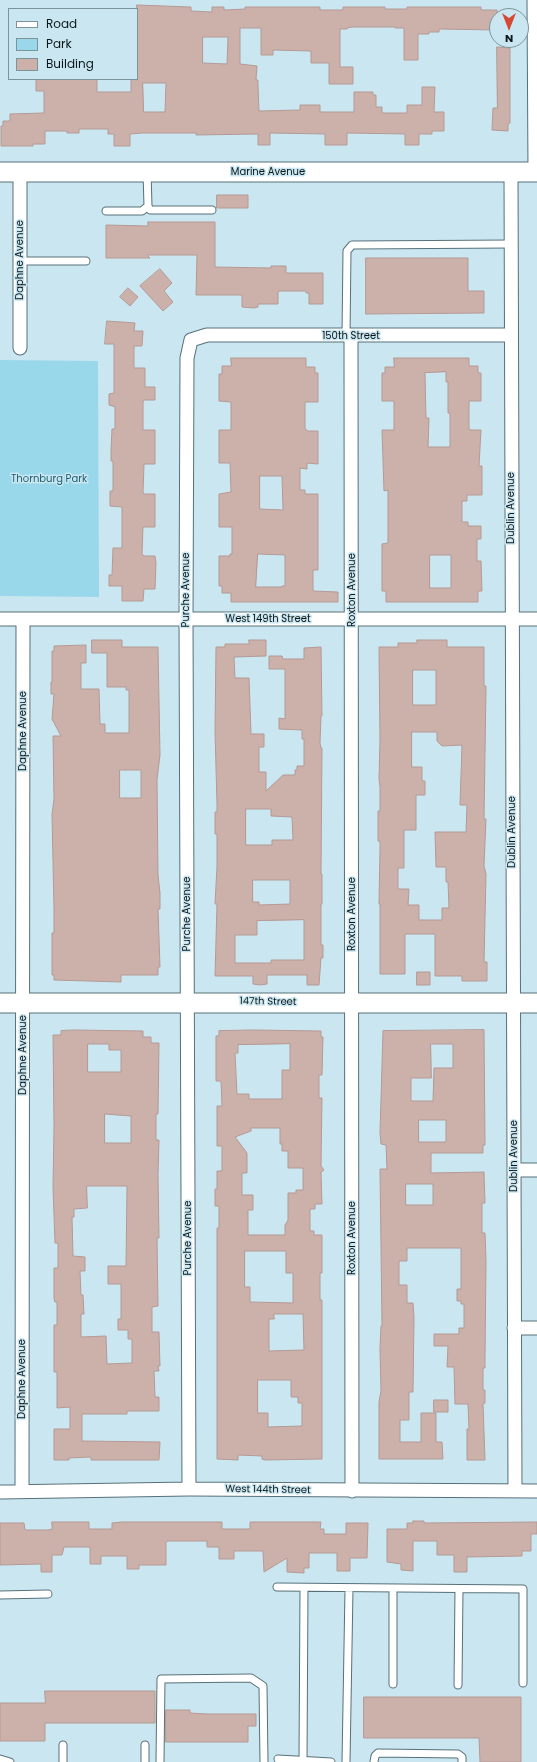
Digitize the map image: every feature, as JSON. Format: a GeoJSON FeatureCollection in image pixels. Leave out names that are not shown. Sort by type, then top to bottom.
{"type":"FeatureCollection","features":[{"type":"Feature","properties":{"kind":"street"},"geometry":{"type":"LineString","coordinates":[[534,0],[536,172]]}},
{"type":"Feature","properties":{"kind":"street","name":"Marine Avenue"},"geometry":{"type":"LineString","coordinates":[[0,172],[536,172]]}},
{"type":"Feature","properties":{"kind":"street","name":"Daphne Avenue"},"geometry":{"type":"LineString","coordinates":[[20,172],[20,348]]}},
{"type":"Feature","properties":{"kind":"street","name":"Dublin Avenue"},"geometry":{"type":"LineString","coordinates":[[510,172],[515,1491]]}},
{"type":"Feature","properties":{"kind":"street","name":"150th Street"},"geometry":{"type":"LineString","coordinates":[[191,340],[207,335],[511,335]]}},
{"type":"Feature","properties":{"kind":"street","name":"Roxton Avenue"},"geometry":{"type":"LineString","coordinates":[[349,336],[352,619],[352,1491]]}},
{"type":"Feature","properties":{"kind":"street","name":"Purche Avenue"},"geometry":{"type":"LineString","coordinates":[[189,1489],[186,619],[187,358],[191,340]]}},
{"type":"Feature","properties":{"kind":"street","name":"West 149th Street"},"geometry":{"type":"LineString","coordinates":[[0,619],[537,619]]}},
{"type":"Feature","properties":{"kind":"street","name":"Daphne Avenue"},"geometry":{"type":"LineString","coordinates":[[22,1491],[23,619]]}},
{"type":"Feature","properties":{"kind":"street","name":"147th Street"},"geometry":{"type":"LineString","coordinates":[[0,1003],[188,1001],[537,1003]]}},
{"type":"Feature","properties":{"kind":"street"},"geometry":{"type":"LineString","coordinates":[[514,1170],[537,1170]]}},
{"type":"Feature","properties":{"kind":"street"},"geometry":{"type":"LineString","coordinates":[[514,1328],[537,1328]]}},
{"type":"Feature","properties":{"kind":"street","name":"West 144th Street"},"geometry":{"type":"LineString","coordinates":[[0,1492],[189,1489],[537,1492]]}},
{"type":"Feature","properties":{"kind":"lane"},"geometry":{"type":"LineString","coordinates":[[147,172],[148,206],[150,210],[212,210]]}},
{"type":"Feature","properties":{"kind":"lane"},"geometry":{"type":"LineString","coordinates":[[106,211],[142,211],[148,206]]}},
{"type":"Feature","properties":{"kind":"lane"},"geometry":{"type":"LineString","coordinates":[[349,336],[347,251],[352,245],[511,244]]}},
{"type":"Feature","properties":{"kind":"lane"},"geometry":{"type":"LineString","coordinates":[[20,261],[86,261]]}},
{"type":"Feature","properties":{"kind":"lane"},"geometry":{"type":"LineString","coordinates":[[277,1587],[523,1590],[522,1683]]}},
{"type":"Feature","properties":{"kind":"lane"},"geometry":{"type":"LineString","coordinates":[[303,1760],[304,1588]]}},
{"type":"Feature","properties":{"kind":"lane"},"geometry":{"type":"LineString","coordinates":[[346,1762],[349,1589]]}},
{"type":"Feature","properties":{"kind":"lane"},"geometry":{"type":"LineString","coordinates":[[392,1589],[393,1684]]}},
{"type":"Feature","properties":{"kind":"lane"},"geometry":{"type":"LineString","coordinates":[[458,1685],[459,1589]]}},
{"type":"Feature","properties":{"kind":"lane"},"geometry":{"type":"LineString","coordinates":[[0,1595],[48,1594]]}},
{"type":"Feature","properties":{"kind":"lane"},"geometry":{"type":"LineString","coordinates":[[160,1762],[161,1679],[243,1678],[250,1678],[263,1686],[264,1762]]}},
{"type":"Feature","properties":{"kind":"lane"},"geometry":{"type":"LineString","coordinates":[[63,1745],[63,1762]]}},
{"type":"Feature","properties":{"kind":"lane"},"geometry":{"type":"LineString","coordinates":[[145,1745],[145,1762]]}},
{"type":"Feature","properties":{"kind":"lane"},"geometry":{"type":"LineString","coordinates":[[374,1762],[375,1756],[378,1753],[458,1754],[462,1757],[462,1762]]}},
{"type":"Feature","properties":{"kind":"lane"},"geometry":{"type":"LineString","coordinates":[[0,1759],[10,1762]]}},
{"type":"Feature","properties":{"kind":"lane"},"geometry":{"type":"LineString","coordinates":[[278,1759],[331,1762]]}},
{"type":"Feature","properties":{"kind":"green space","name":"Thornburg Park"},"geometry":{"type":"Polygon","coordinates":[[[0,360],[98,361],[99,597],[0,596],[0,360]]]}},
{"type":"Feature","properties":{"kind":"building"},"geometry":{"type":"Polygon","coordinates":[[[137,5],[191,7],[191,11],[212,12],[212,7],[224,7],[224,10],[245,9],[245,7],[320,7],[320,10],[343,10],[343,7],[385,7],[385,9],[407,9],[407,7],[481,7],[481,10],[489,10],[489,30],[439,29],[439,32],[418,34],[418,60],[404,60],[404,28],[352,27],[340,29],[340,67],[353,67],[353,84],[329,84],[329,63],[311,63],[311,51],[273,50],[273,55],[261,55],[261,28],[240,28],[240,64],[257,66],[256,80],[258,80],[259,111],[300,110],[300,105],[320,105],[320,112],[354,112],[354,92],[373,92],[373,95],[376,95],[376,107],[382,107],[382,113],[407,113],[407,105],[422,105],[422,87],[435,87],[434,112],[444,112],[444,131],[432,131],[432,134],[419,134],[419,145],[405,145],[405,134],[347,133],[347,145],[325,145],[325,134],[270,133],[270,145],[258,145],[258,134],[196,135],[196,133],[142,133],[130,134],[130,146],[114,146],[114,134],[108,134],[108,129],[79,129],[79,133],[67,133],[67,131],[45,131],[45,144],[33,144],[33,146],[1,146],[1,126],[3,126],[3,121],[10,121],[10,114],[44,113],[44,91],[36,91],[36,80],[97,80],[97,92],[131,92],[131,80],[138,80],[137,5]],[[203,37],[203,63],[227,64],[228,37],[203,37]],[[143,83],[144,112],[165,112],[166,83],[143,83]]]}},
{"type":"Feature","properties":{"kind":"building"},"geometry":{"type":"Polygon","coordinates":[[[497,48],[510,48],[510,123],[508,124],[508,131],[492,130],[493,108],[497,108],[497,48]]]}},
{"type":"Feature","properties":{"kind":"building"},"geometry":{"type":"Polygon","coordinates":[[[217,195],[248,195],[248,208],[217,208],[217,195]]]}},
{"type":"Feature","properties":{"kind":"building"},"geometry":{"type":"Polygon","coordinates":[[[148,222],[215,222],[215,267],[271,268],[271,266],[286,266],[286,273],[323,273],[323,304],[309,304],[309,293],[306,293],[306,291],[280,291],[278,292],[278,304],[258,304],[258,307],[254,308],[242,307],[242,295],[196,295],[197,255],[147,255],[150,258],[106,258],[106,225],[148,226],[148,222]]]}},
{"type":"Feature","properties":{"kind":"building"},"geometry":{"type":"Polygon","coordinates":[[[366,258],[468,258],[468,291],[484,291],[484,313],[366,314],[366,258]]]}},
{"type":"Feature","properties":{"kind":"building"},"geometry":{"type":"Polygon","coordinates":[[[160,269],[172,283],[164,291],[173,302],[163,311],[140,286],[160,269]]]}},
{"type":"Feature","properties":{"kind":"building"},"geometry":{"type":"Polygon","coordinates":[[[128,288],[138,297],[130,306],[120,297],[128,288]]]}},
{"type":"Feature","properties":{"kind":"building"},"geometry":{"type":"Polygon","coordinates":[[[107,321],[135,323],[134,331],[143,331],[142,346],[134,346],[134,368],[145,368],[145,387],[155,387],[155,400],[144,400],[143,402],[143,430],[155,430],[155,464],[144,464],[143,492],[144,494],[155,494],[155,527],[143,527],[142,554],[144,556],[155,556],[155,589],[144,589],[143,601],[122,601],[122,586],[109,586],[109,575],[112,575],[113,548],[122,548],[122,507],[110,506],[110,491],[113,491],[113,461],[111,461],[111,450],[112,429],[115,429],[115,407],[109,405],[109,394],[114,393],[114,344],[105,344],[107,321]]]}},
{"type":"Feature","properties":{"kind":"building"},"geometry":{"type":"Polygon","coordinates":[[[231,358],[306,358],[306,367],[315,367],[315,373],[318,373],[318,402],[305,402],[305,428],[307,431],[318,431],[318,464],[307,463],[307,469],[300,468],[300,490],[305,490],[305,494],[318,494],[318,570],[313,570],[313,591],[338,592],[338,602],[231,602],[231,593],[222,593],[222,586],[219,586],[219,556],[230,556],[230,554],[232,554],[232,527],[219,527],[219,494],[231,492],[230,463],[219,463],[219,430],[231,430],[231,402],[219,401],[219,374],[222,374],[222,366],[231,366],[231,358]],[[260,476],[260,509],[283,510],[282,476],[260,476]],[[258,554],[256,587],[285,586],[285,555],[258,554]]]}},
{"type":"Feature","properties":{"kind":"building"},"geometry":{"type":"Polygon","coordinates":[[[394,358],[469,358],[469,366],[478,366],[478,373],[481,373],[481,401],[469,401],[469,428],[470,430],[481,430],[479,466],[482,466],[482,495],[467,495],[467,501],[462,501],[462,522],[468,522],[468,526],[481,526],[481,539],[477,539],[477,561],[481,561],[482,591],[478,591],[478,602],[386,602],[386,591],[382,591],[382,544],[388,543],[388,490],[384,491],[382,430],[394,430],[394,401],[382,401],[382,373],[385,373],[385,367],[394,367],[394,358]],[[446,372],[425,373],[426,418],[429,418],[428,447],[450,447],[450,413],[448,413],[448,382],[446,382],[446,372]],[[430,555],[430,588],[451,588],[451,555],[430,555]]]}},
{"type":"Feature","properties":{"kind":"building"},"geometry":{"type":"Polygon","coordinates":[[[92,640],[122,640],[122,647],[158,647],[160,755],[157,780],[160,967],[158,967],[158,975],[121,975],[121,982],[54,980],[54,975],[52,975],[52,933],[54,933],[52,815],[54,799],[53,736],[61,736],[52,719],[54,694],[51,694],[51,682],[52,651],[54,651],[54,646],[86,645],[86,663],[81,663],[81,689],[99,689],[100,724],[105,724],[105,733],[129,733],[129,690],[126,690],[126,687],[107,687],[107,653],[92,653],[92,640]],[[120,770],[120,798],[141,798],[141,770],[120,770]]]}},
{"type":"Feature","properties":{"kind":"building"},"geometry":{"type":"Polygon","coordinates":[[[249,640],[266,640],[266,656],[234,657],[235,678],[249,678],[251,734],[264,734],[264,747],[259,747],[259,772],[266,772],[266,791],[283,775],[295,775],[297,766],[304,766],[304,739],[302,739],[302,730],[279,729],[279,718],[285,719],[285,669],[269,669],[269,656],[282,656],[283,659],[304,659],[304,648],[321,647],[321,945],[323,945],[323,958],[321,958],[319,985],[307,985],[307,975],[267,975],[267,984],[260,985],[253,984],[253,976],[215,976],[217,904],[215,904],[217,867],[217,834],[215,834],[215,812],[217,812],[215,731],[216,647],[225,647],[225,644],[249,644],[249,640]],[[246,809],[246,845],[272,845],[272,840],[293,840],[292,817],[271,816],[271,809],[246,809]],[[253,880],[253,902],[259,902],[259,905],[290,904],[290,880],[253,880]],[[304,920],[257,921],[257,935],[235,935],[235,963],[271,963],[271,960],[304,960],[304,920]]]}},
{"type":"Feature","properties":{"kind":"building"},"geometry":{"type":"Polygon","coordinates":[[[417,640],[447,640],[447,647],[484,647],[484,686],[486,686],[484,819],[486,819],[484,866],[486,874],[484,962],[487,962],[487,981],[462,981],[462,976],[435,976],[435,934],[405,934],[405,974],[380,974],[380,841],[378,841],[378,811],[380,811],[379,647],[398,647],[398,643],[417,643],[417,640]],[[413,670],[413,705],[436,705],[436,670],[413,670]],[[412,732],[412,767],[422,767],[422,781],[425,781],[425,795],[416,795],[416,830],[404,830],[404,868],[398,868],[398,889],[409,889],[408,905],[419,905],[419,920],[442,920],[442,908],[449,908],[448,882],[446,882],[446,867],[436,867],[435,832],[466,832],[467,805],[460,805],[462,745],[442,746],[437,741],[437,732],[412,732]]]}},
{"type":"Feature","properties":{"kind":"building"},"geometry":{"type":"Polygon","coordinates":[[[417,972],[430,972],[430,985],[417,985],[417,972]]]}},
{"type":"Feature","properties":{"kind":"building"},"geometry":{"type":"Polygon","coordinates":[[[484,1030],[485,1145],[483,1145],[483,1153],[431,1153],[431,1173],[484,1172],[485,1203],[482,1203],[482,1233],[485,1233],[486,1261],[485,1368],[483,1368],[483,1390],[485,1390],[485,1403],[483,1404],[485,1460],[467,1460],[467,1429],[469,1429],[468,1404],[455,1404],[454,1367],[447,1367],[448,1346],[434,1346],[434,1334],[459,1334],[459,1328],[464,1328],[464,1304],[461,1304],[461,1301],[457,1301],[457,1289],[461,1289],[461,1248],[407,1248],[407,1261],[399,1261],[399,1285],[407,1285],[407,1303],[413,1303],[414,1317],[413,1392],[409,1392],[409,1420],[400,1420],[400,1442],[421,1442],[421,1413],[436,1413],[436,1442],[442,1442],[443,1459],[379,1459],[379,1402],[381,1391],[380,1349],[382,1326],[380,1169],[387,1169],[386,1145],[381,1144],[380,1133],[383,1031],[484,1030]],[[431,1044],[431,1078],[411,1078],[411,1101],[433,1101],[434,1068],[453,1068],[453,1044],[431,1044]],[[419,1120],[419,1142],[446,1142],[446,1120],[419,1120]],[[406,1184],[406,1205],[433,1205],[433,1184],[406,1184]]]}},
{"type":"Feature","properties":{"kind":"building"},"geometry":{"type":"Polygon","coordinates":[[[61,1031],[143,1031],[143,1037],[151,1037],[151,1043],[159,1043],[158,1114],[156,1114],[156,1140],[159,1140],[159,1238],[157,1238],[158,1306],[152,1307],[152,1332],[159,1332],[160,1366],[158,1366],[159,1371],[154,1371],[155,1397],[159,1397],[159,1411],[127,1411],[127,1414],[82,1414],[82,1441],[160,1442],[159,1460],[91,1460],[91,1457],[69,1458],[69,1460],[54,1460],[54,1429],[70,1429],[70,1407],[57,1408],[57,1372],[54,1372],[54,1325],[57,1325],[57,1302],[55,1302],[54,1298],[54,1268],[58,1268],[58,1243],[55,1243],[53,1187],[53,1035],[61,1035],[61,1031]],[[88,1044],[88,1072],[121,1072],[121,1050],[109,1050],[109,1044],[88,1044]],[[105,1114],[105,1143],[131,1143],[131,1116],[105,1114]],[[87,1186],[87,1208],[74,1209],[74,1217],[72,1217],[73,1256],[85,1257],[85,1271],[80,1271],[81,1295],[83,1295],[84,1314],[81,1314],[81,1337],[106,1336],[107,1364],[132,1363],[132,1339],[128,1339],[128,1330],[118,1330],[118,1319],[121,1319],[121,1284],[108,1284],[108,1266],[126,1266],[127,1186],[87,1186]]]}},
{"type":"Feature","properties":{"kind":"building"},"geometry":{"type":"Polygon","coordinates":[[[219,1031],[321,1031],[321,1037],[323,1037],[322,1075],[319,1075],[319,1098],[322,1098],[321,1166],[324,1170],[321,1172],[322,1204],[315,1204],[315,1209],[310,1209],[310,1231],[314,1231],[314,1235],[322,1235],[320,1300],[322,1300],[322,1459],[265,1460],[262,1459],[262,1456],[238,1455],[238,1460],[217,1459],[217,1228],[219,1228],[219,1206],[215,1206],[215,1189],[217,1189],[217,1171],[222,1171],[222,1146],[217,1146],[217,1106],[222,1106],[221,1081],[216,1081],[216,1036],[219,1036],[219,1031]],[[290,1044],[238,1045],[238,1053],[235,1053],[237,1094],[249,1094],[249,1099],[282,1099],[282,1070],[290,1070],[290,1044]],[[251,1128],[251,1131],[235,1137],[247,1153],[247,1173],[242,1173],[242,1195],[253,1195],[253,1210],[248,1210],[248,1235],[285,1235],[285,1225],[288,1220],[288,1193],[296,1193],[296,1190],[303,1190],[303,1168],[288,1168],[288,1151],[282,1151],[282,1144],[280,1144],[280,1128],[251,1128]],[[245,1251],[245,1287],[250,1287],[250,1302],[293,1303],[293,1273],[286,1273],[286,1251],[245,1251]],[[274,1314],[274,1319],[269,1319],[269,1351],[304,1350],[303,1314],[274,1314]],[[258,1380],[258,1413],[268,1413],[268,1427],[302,1426],[302,1403],[298,1403],[298,1397],[291,1397],[291,1380],[258,1380]]]}},
{"type":"Feature","properties":{"kind":"building"},"geometry":{"type":"Polygon","coordinates":[[[434,1400],[448,1400],[448,1412],[434,1412],[434,1400]]]}},
{"type":"Feature","properties":{"kind":"building"},"geometry":{"type":"Polygon","coordinates":[[[413,1521],[424,1521],[424,1523],[537,1522],[537,1534],[531,1534],[531,1551],[522,1551],[522,1556],[467,1557],[467,1572],[454,1572],[454,1555],[437,1555],[437,1541],[413,1541],[413,1571],[401,1570],[401,1564],[387,1562],[387,1529],[407,1529],[407,1523],[413,1523],[413,1521]]]}},
{"type":"Feature","properties":{"kind":"building"},"geometry":{"type":"Polygon","coordinates":[[[52,1522],[89,1522],[89,1529],[112,1529],[112,1523],[122,1522],[222,1522],[222,1529],[250,1529],[250,1522],[321,1522],[320,1529],[324,1529],[324,1534],[346,1534],[346,1523],[368,1523],[367,1558],[350,1558],[350,1571],[337,1571],[337,1553],[309,1553],[309,1568],[304,1568],[304,1573],[287,1572],[287,1558],[264,1572],[263,1551],[234,1551],[234,1559],[219,1559],[219,1547],[207,1547],[207,1541],[168,1541],[166,1542],[166,1565],[139,1565],[139,1569],[127,1569],[127,1556],[101,1556],[101,1564],[90,1564],[90,1547],[64,1547],[62,1555],[52,1555],[52,1572],[41,1572],[41,1564],[0,1565],[0,1523],[24,1523],[25,1530],[48,1530],[52,1529],[52,1522]]]}},
{"type":"Feature","properties":{"kind":"building"},"geometry":{"type":"Polygon","coordinates":[[[45,1691],[155,1691],[155,1723],[45,1723],[45,1741],[0,1741],[0,1703],[45,1703],[45,1691]]]}},
{"type":"Feature","properties":{"kind":"building"},"geometry":{"type":"Polygon","coordinates":[[[364,1697],[521,1697],[521,1762],[480,1762],[479,1738],[364,1738],[364,1697]]]}},
{"type":"Feature","properties":{"kind":"building"},"geometry":{"type":"Polygon","coordinates":[[[166,1710],[190,1710],[190,1713],[208,1714],[256,1714],[256,1726],[248,1726],[248,1742],[166,1742],[166,1710]]]}}]}
